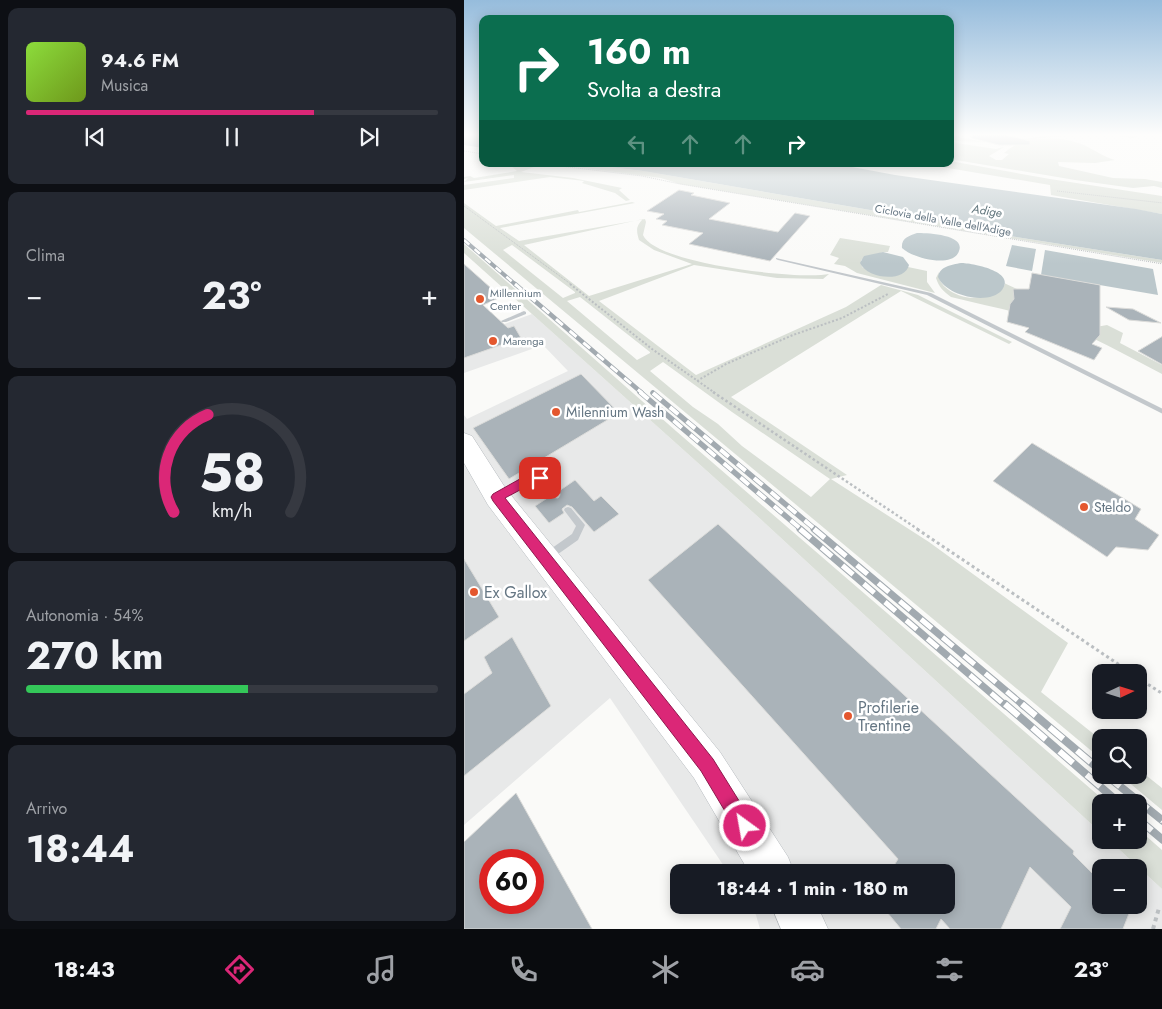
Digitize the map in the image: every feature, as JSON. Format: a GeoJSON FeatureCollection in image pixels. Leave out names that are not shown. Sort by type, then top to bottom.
{"type":"FeatureCollection","features":[{"type":"Feature","properties":{"kind":"main road"},"geometry":{"type":"LineString","coordinates":[[464,442],[496,495]]}},
{"type":"Feature","properties":{"kind":"main road"},"geometry":{"type":"LineString","coordinates":[[464,452],[707,765],[768,864]]}},
{"type":"Feature","properties":{"kind":"main road"},"geometry":{"type":"LineString","coordinates":[[798,914],[805,929]]}},
{"type":"Feature","properties":{"kind":"lane"},"geometry":{"type":"LineString","coordinates":[[778,259],[929,294],[1162,412]]}},
{"type":"Feature","properties":{"kind":"lane"},"geometry":{"type":"LineString","coordinates":[[504,321],[524,313]]}},
{"type":"Feature","properties":{"kind":"lane"},"geometry":{"type":"LineString","coordinates":[[496,495],[531,478],[540,478],[554,494]]}},
{"type":"Feature","properties":{"kind":"lane"},"geometry":{"type":"LineString","coordinates":[[545,558],[576,537],[581,525],[568,510]]}},
{"type":"Feature","properties":{"kind":"path","name":"Ciclovia della Valle dell'Adige"},"geometry":{"type":"LineString","coordinates":[[648,177],[1162,264]]}},
{"type":"Feature","properties":{"kind":"path"},"geometry":{"type":"LineString","coordinates":[[1057,191],[1162,203]]}},
{"type":"Feature","properties":{"kind":"path"},"geometry":{"type":"LineString","coordinates":[[464,206],[596,303],[652,349],[697,381],[1118,664]]}},
{"type":"Feature","properties":{"kind":"path"},"geometry":{"type":"LineString","coordinates":[[697,381],[726,364],[769,345],[851,314],[901,287]]}},
{"type":"Feature","properties":{"kind":"path"},"geometry":{"type":"LineString","coordinates":[[1147,684],[1162,694]]}},
{"type":"Feature","properties":{"kind":"path"},"geometry":{"type":"LineString","coordinates":[[1153,929],[1159,908]]}},
{"type":"Feature","properties":{"kind":"shaded area"},"geometry":{"type":"Polygon","coordinates":[[[464,177],[497,177],[464,182],[468,178],[464,179],[464,177]]]}},
{"type":"Feature","properties":{"kind":"shaded area"},"geometry":{"type":"Polygon","coordinates":[[[548,177],[464,190],[464,185],[514,178],[548,177]]]}},
{"type":"Feature","properties":{"kind":"shaded area"},"geometry":{"type":"Polygon","coordinates":[[[553,177],[573,178],[622,188],[619,190],[630,200],[626,201],[615,193],[582,183],[584,181],[553,177]]]}},
{"type":"Feature","properties":{"kind":"shaded area"},"geometry":{"type":"Polygon","coordinates":[[[656,177],[680,177],[876,211],[915,215],[984,232],[1162,260],[1162,263],[680,184],[656,177]]]}},
{"type":"Feature","properties":{"kind":"shaded area"},"geometry":{"type":"Polygon","coordinates":[[[1004,177],[1041,177],[1162,196],[1162,214],[1051,195],[1050,185],[1004,177]]]}},
{"type":"Feature","properties":{"kind":"shaded area"},"geometry":{"type":"Polygon","coordinates":[[[1059,177],[1145,179],[1162,182],[1162,188],[1154,186],[1133,188],[1059,177]]]}},
{"type":"Feature","properties":{"kind":"shaded area"},"geometry":{"type":"Polygon","coordinates":[[[464,203],[496,226],[578,210],[579,212],[635,203],[500,228],[519,241],[635,221],[524,245],[589,296],[692,264],[654,250],[639,240],[637,231],[643,219],[646,222],[643,235],[653,245],[673,254],[699,262],[729,268],[789,275],[829,274],[823,279],[777,278],[694,265],[599,301],[696,375],[846,307],[881,285],[918,295],[1012,342],[1009,344],[901,291],[731,397],[847,475],[831,479],[929,542],[1068,643],[1041,692],[1092,733],[1092,751],[464,228],[464,203]],[[512,245],[503,250],[563,298],[575,293],[575,292],[512,245]],[[580,297],[567,301],[637,360],[650,353],[650,352],[580,297]],[[663,362],[650,371],[693,407],[718,424],[742,446],[811,497],[830,479],[732,412],[663,362]]]}},
{"type":"Feature","properties":{"kind":"shaded area"},"geometry":{"type":"Polygon","coordinates":[[[840,238],[890,246],[888,252],[861,260],[862,267],[881,276],[890,276],[908,267],[927,271],[927,282],[935,293],[857,273],[845,266],[834,264],[839,258],[830,255],[840,238]]]}},
{"type":"Feature","properties":{"kind":"shaded area"},"geometry":{"type":"Polygon","coordinates":[[[464,244],[676,431],[1097,794],[1092,794],[1092,825],[756,515],[464,253],[464,244]]]}},
{"type":"Feature","properties":{"kind":"shaded area"},"geometry":{"type":"Polygon","coordinates":[[[939,272],[939,278],[946,288],[959,295],[972,298],[978,297],[1005,285],[1004,283],[1017,289],[1014,290],[1096,327],[1107,325],[1123,333],[1120,343],[1162,365],[1162,374],[1107,345],[1073,330],[1028,316],[951,297],[938,284],[936,278],[939,272]]]}},
{"type":"Feature","properties":{"kind":"shaded area"},"geometry":{"type":"Polygon","coordinates":[[[532,314],[756,515],[1092,825],[1092,849],[1119,849],[1130,859],[1092,859],[1092,914],[1147,914],[1147,875],[1162,889],[1162,929],[760,929],[755,914],[955,914],[955,864],[723,864],[610,698],[464,825],[464,415],[467,419],[568,371],[543,345],[464,373],[464,339],[532,314]]]}},
{"type":"Feature","properties":{"kind":"shaded area"},"geometry":{"type":"Polygon","coordinates":[[[1147,776],[1162,788],[1162,810],[1147,798],[1147,794],[1143,794],[1131,784],[1147,784],[1147,776]]]}},
{"type":"Feature","properties":{"kind":"shaded area"},"geometry":{"type":"Polygon","coordinates":[[[1147,837],[1162,850],[1162,889],[1147,875],[1147,859],[1130,859],[1119,849],[1147,849],[1147,837]]]}},
{"type":"Feature","properties":{"kind":"water","name":"Adige"},"geometry":{"type":"Polygon","coordinates":[[[680,177],[912,177],[1136,209],[1162,214],[1162,260],[984,232],[915,215],[876,211],[680,177]]]}},
{"type":"Feature","properties":{"kind":"water"},"geometry":{"type":"Polygon","coordinates":[[[917,233],[936,234],[951,238],[960,245],[959,251],[949,260],[941,261],[923,258],[907,252],[902,248],[903,242],[906,238],[917,233]]]}},
{"type":"Feature","properties":{"kind":"water"},"geometry":{"type":"Polygon","coordinates":[[[1012,245],[1036,249],[1032,271],[1006,266],[1012,245]]]}},
{"type":"Feature","properties":{"kind":"water"},"geometry":{"type":"Polygon","coordinates":[[[1045,250],[1153,269],[1158,295],[1041,275],[1045,250]]]}},
{"type":"Feature","properties":{"kind":"water"},"geometry":{"type":"Polygon","coordinates":[[[883,252],[903,257],[909,265],[906,271],[901,275],[886,277],[870,273],[860,263],[864,256],[883,252]]]}},
{"type":"Feature","properties":{"kind":"water"},"geometry":{"type":"Polygon","coordinates":[[[961,263],[991,269],[998,273],[1005,283],[1002,290],[996,295],[978,298],[958,294],[950,289],[938,277],[939,273],[953,264],[961,263]]]}},
{"type":"Feature","properties":{"kind":"building"},"geometry":{"type":"Polygon","coordinates":[[[679,190],[694,193],[691,195],[730,203],[709,219],[778,232],[795,213],[810,216],[770,261],[689,244],[703,233],[662,225],[667,221],[656,219],[664,214],[647,211],[679,190]]]}},
{"type":"Feature","properties":{"kind":"building"},"geometry":{"type":"Polygon","coordinates":[[[464,264],[501,297],[483,305],[508,328],[514,326],[521,338],[464,358],[464,264]]]}},
{"type":"Feature","properties":{"kind":"building"},"geometry":{"type":"Polygon","coordinates":[[[1032,273],[1100,285],[1100,335],[1092,344],[1102,348],[1094,360],[1025,332],[1029,328],[1007,322],[1010,304],[1014,299],[1013,289],[1029,289],[1032,273]]]}},
{"type":"Feature","properties":{"kind":"building"},"geometry":{"type":"Polygon","coordinates":[[[1106,307],[1133,309],[1161,323],[1129,320],[1106,307]]]}},
{"type":"Feature","properties":{"kind":"building"},"geometry":{"type":"Polygon","coordinates":[[[1163,336],[1163,365],[1138,351],[1163,336]]]}},
{"type":"Feature","properties":{"kind":"building"},"geometry":{"type":"Polygon","coordinates":[[[581,374],[619,413],[509,479],[473,428],[581,374]]]}},
{"type":"Feature","properties":{"kind":"building"},"geometry":{"type":"Polygon","coordinates":[[[1032,443],[1141,509],[1135,519],[1159,535],[1148,550],[1116,547],[1107,557],[993,481],[1032,443]]]}},
{"type":"Feature","properties":{"kind":"building"},"geometry":{"type":"Polygon","coordinates":[[[575,480],[594,501],[601,496],[619,514],[594,532],[572,507],[567,505],[562,509],[564,513],[549,523],[535,506],[549,497],[558,498],[560,495],[559,491],[575,480]]]}},
{"type":"Feature","properties":{"kind":"building","name":"Profilerie Trentine"},"geometry":{"type":"Polygon","coordinates":[[[718,524],[1074,851],[1073,854],[1092,873],[1092,914],[1129,914],[1123,929],[1060,929],[1071,907],[1030,867],[1001,929],[950,929],[941,919],[936,929],[901,929],[888,914],[955,914],[955,864],[895,864],[898,859],[648,580],[718,524]]]}},
{"type":"Feature","properties":{"kind":"building","name":"Ex Gallox"},"geometry":{"type":"Polygon","coordinates":[[[464,559],[499,617],[464,641],[464,559]]]}},
{"type":"Feature","properties":{"kind":"building"},"geometry":{"type":"Polygon","coordinates":[[[512,637],[551,706],[464,776],[464,694],[492,673],[484,657],[512,637]]]}},
{"type":"Feature","properties":{"kind":"building"},"geometry":{"type":"Polygon","coordinates":[[[516,793],[592,929],[464,929],[464,842],[516,793]]]}},
{"type":"Feature","properties":{"kind":"railway"},"geometry":{"type":"LineString","coordinates":[[464,240],[516,285]]}},
{"type":"Feature","properties":{"kind":"railway"},"geometry":{"type":"LineString","coordinates":[[515,284],[642,393]]}},
{"type":"Feature","properties":{"kind":"railway"},"geometry":{"type":"LineString","coordinates":[[640,392],[802,530]]}},
{"type":"Feature","properties":{"kind":"railway"},"geometry":{"type":"LineString","coordinates":[[653,393],[816,530]]}},
{"type":"Feature","properties":{"kind":"railway"},"geometry":{"type":"LineString","coordinates":[[800,529],[1006,706]]}},
{"type":"Feature","properties":{"kind":"railway"},"geometry":{"type":"LineString","coordinates":[[814,529],[1024,706]]}},
{"type":"Feature","properties":{"kind":"railway"},"geometry":{"type":"LineString","coordinates":[[1005,704],[1109,794]]}},
{"type":"Feature","properties":{"kind":"railway"},"geometry":{"type":"LineString","coordinates":[[1022,704],[1092,763]]}},
{"type":"Feature","properties":{"kind":"railway"},"geometry":{"type":"LineString","coordinates":[[1117,784],[1163,821]]}},
{"type":"Feature","properties":{"kind":"railway"},"geometry":{"type":"LineString","coordinates":[[1147,827],[1163,840]]}},
{"type":"Feature","properties":{"kind":"place","name":"Millennium Center"},"geometry":{"type":"Point","coordinates":[480,299]}},
{"type":"Feature","properties":{"kind":"place","name":"Marenga"},"geometry":{"type":"Point","coordinates":[493,341]}},
{"type":"Feature","properties":{"kind":"place","name":"Milennium Wash"},"geometry":{"type":"Point","coordinates":[556,412]}},
{"type":"Feature","properties":{"kind":"place","name":"Steldo"},"geometry":{"type":"Point","coordinates":[1084,507]}},
{"type":"Feature","properties":{"kind":"place","name":"Ex Gallox"},"geometry":{"type":"Point","coordinates":[474,592]}},
{"type":"Feature","properties":{"kind":"place","name":"Profilerie Trentine"},"geometry":{"type":"Point","coordinates":[848,716]}},
{"type":"Feature","properties":{"kind":"route"},"geometry":{"type":"LineString","coordinates":[[540,478],[531,478],[497,497],[707,765],[745,826]]}}]}
